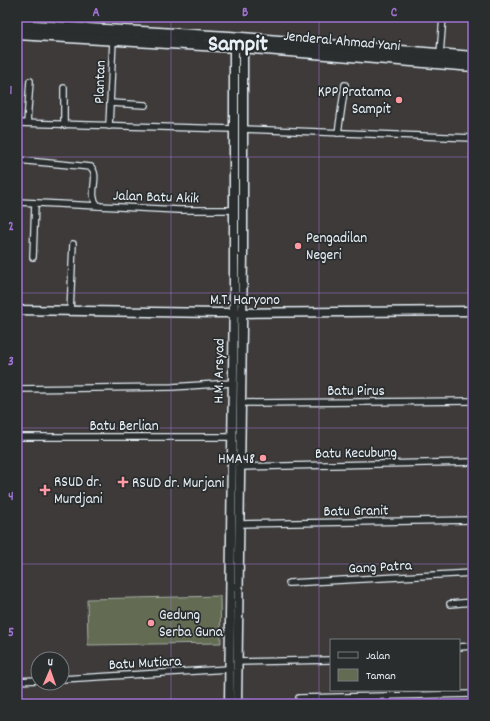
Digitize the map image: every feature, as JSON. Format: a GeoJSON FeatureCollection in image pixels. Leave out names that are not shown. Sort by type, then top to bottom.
{"type":"FeatureCollection","features":[{"type":"Feature","properties":{"kind":"highway","name":"Jenderal Ahmad Yani"},"geometry":{"type":"LineString","coordinates":[[17,25],[100,35],[113,40],[238,43],[473,66]]}},
{"type":"Feature","properties":{"kind":"highway","name":"Jenderal Ahmad Yani"},"geometry":{"type":"LineString","coordinates":[[17,34],[100,35],[473,56]]}},
{"type":"Feature","properties":{"kind":"street"},"geometry":{"type":"LineString","coordinates":[[440,54],[442,17]]}},
{"type":"Feature","properties":{"kind":"street","name":"Plantan"},"geometry":{"type":"LineString","coordinates":[[109,126],[113,40]]}},
{"type":"Feature","properties":{"kind":"street","name":"H.M. Arsyad"},"geometry":{"type":"LineString","coordinates":[[229,704],[234,210],[233,129],[238,43]]}},
{"type":"Feature","properties":{"kind":"street","name":"H.M. Arsyad"},"geometry":{"type":"LineString","coordinates":[[237,704],[236,662],[243,193],[243,129],[238,43]]}},
{"type":"Feature","properties":{"kind":"street"},"geometry":{"type":"LineString","coordinates":[[27,123],[30,81]]}},
{"type":"Feature","properties":{"kind":"street"},"geometry":{"type":"LineString","coordinates":[[338,133],[345,85]]}},
{"type":"Feature","properties":{"kind":"street"},"geometry":{"type":"LineString","coordinates":[[64,88],[64,125]]}},
{"type":"Feature","properties":{"kind":"street"},"geometry":{"type":"LineString","coordinates":[[110,102],[145,105]]}},
{"type":"Feature","properties":{"kind":"street"},"geometry":{"type":"LineString","coordinates":[[17,123],[233,129]]}},
{"type":"Feature","properties":{"kind":"street"},"geometry":{"type":"LineString","coordinates":[[243,129],[473,138]]}},
{"type":"Feature","properties":{"kind":"street","name":"Jalan Batu Akik"},"geometry":{"type":"LineString","coordinates":[[17,160],[91,167],[94,171],[93,198],[99,206],[178,210],[234,210]]}},
{"type":"Feature","properties":{"kind":"street"},"geometry":{"type":"LineString","coordinates":[[234,193],[243,193]]}},
{"type":"Feature","properties":{"kind":"street"},"geometry":{"type":"LineString","coordinates":[[17,202],[99,206]]}},
{"type":"Feature","properties":{"kind":"street"},"geometry":{"type":"LineString","coordinates":[[33,257],[35,203]]}},
{"type":"Feature","properties":{"kind":"street"},"geometry":{"type":"LineString","coordinates":[[70,312],[73,244]]}},
{"type":"Feature","properties":{"kind":"street","name":"M.T. Haryono"},"geometry":{"type":"LineString","coordinates":[[17,310],[70,312],[233,313],[473,311]]}},
{"type":"Feature","properties":{"kind":"street"},"geometry":{"type":"LineString","coordinates":[[17,389],[172,387],[232,383]]}},
{"type":"Feature","properties":{"kind":"street","name":"Batu Pirus"},"geometry":{"type":"LineString","coordinates":[[240,403],[473,401]]}},
{"type":"Feature","properties":{"kind":"street","name":"Batu Berlian"},"geometry":{"type":"LineString","coordinates":[[17,437],[232,437]]}},
{"type":"Feature","properties":{"kind":"street","name":"Batu Kecubung"},"geometry":{"type":"LineString","coordinates":[[239,467],[473,462]]}},
{"type":"Feature","properties":{"kind":"street","name":"Batu Granit"},"geometry":{"type":"LineString","coordinates":[[239,524],[473,520]]}},
{"type":"Feature","properties":{"kind":"street","name":"Gang Patra"},"geometry":{"type":"LineString","coordinates":[[289,583],[473,573]]}},
{"type":"Feature","properties":{"kind":"street"},"geometry":{"type":"LineString","coordinates":[[450,604],[473,602]]}},
{"type":"Feature","properties":{"kind":"street"},"geometry":{"type":"LineString","coordinates":[[460,647],[473,646]]}},
{"type":"Feature","properties":{"kind":"street"},"geometry":{"type":"LineString","coordinates":[[236,662],[330,660]]}},
{"type":"Feature","properties":{"kind":"street","name":"Batu Mutiara"},"geometry":{"type":"LineString","coordinates":[[70,679],[229,669]]}},
{"type":"Feature","properties":{"kind":"street"},"geometry":{"type":"LineString","coordinates":[[17,681],[30,680]]}},
{"type":"Feature","properties":{"kind":"street"},"geometry":{"type":"LineString","coordinates":[[299,698],[473,694]]}},
{"type":"Feature","properties":{"kind":"street"},"geometry":{"type":"LineString","coordinates":[[388,696],[388,704]]}},
{"type":"Feature","properties":{"kind":"green space"},"geometry":{"type":"Polygon","coordinates":[[[220,596],[221,643],[88,645],[87,599],[220,596]]]}},
{"type":"Feature","properties":{"kind":"place","name":"KPP Pratama Sampit"},"geometry":{"type":"Point","coordinates":[399,100]}},
{"type":"Feature","properties":{"kind":"place","name":"Pengadilan Negeri"},"geometry":{"type":"Point","coordinates":[298,246]}},
{"type":"Feature","properties":{"kind":"place","name":"HMA48"},"geometry":{"type":"Point","coordinates":[263,458]}},
{"type":"Feature","properties":{"kind":"place","name":"RSUD dr. Murjani"},"geometry":{"type":"Point","coordinates":[123,482]}},
{"type":"Feature","properties":{"kind":"place","name":"RSUD dr. Murdjani"},"geometry":{"type":"Point","coordinates":[45,490]}},
{"type":"Feature","properties":{"kind":"place","name":"Gedung Serba Guna"},"geometry":{"type":"Point","coordinates":[151,623]}},
{"type":"Feature","properties":{"kind":"district","name":"Sampit"},"geometry":{"type":"Point","coordinates":[238,42]}}]}
